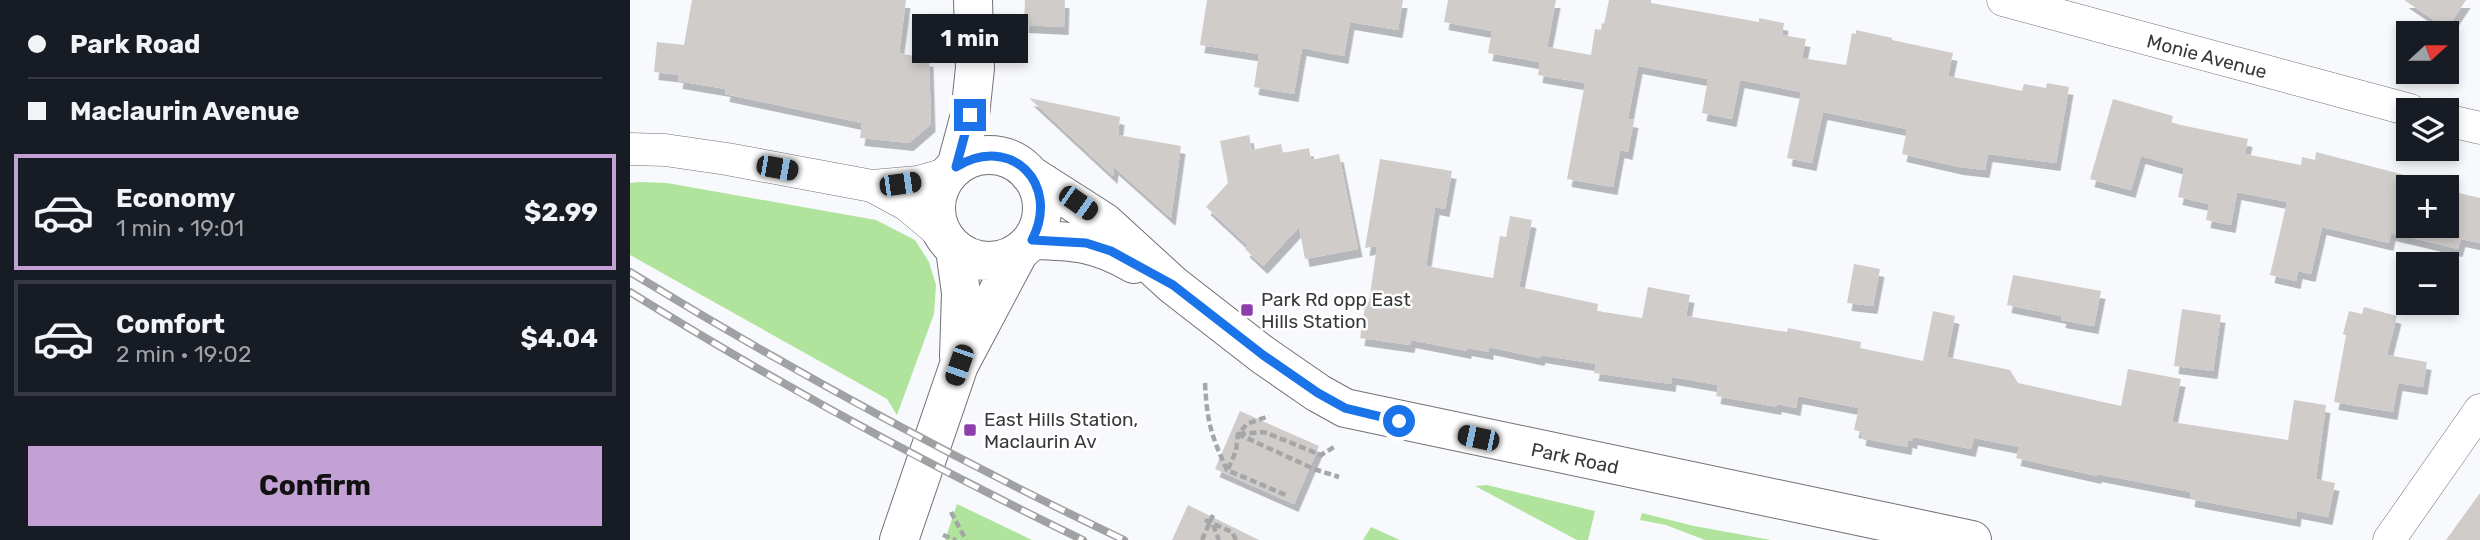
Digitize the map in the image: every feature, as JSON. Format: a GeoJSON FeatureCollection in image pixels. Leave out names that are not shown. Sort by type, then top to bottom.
{"type":"FeatureCollection","features":[{"type":"Feature","properties":{"kind":"main road"},"geometry":{"type":"LineString","coordinates":[[959,365],[961,293],[950,243],[938,221],[936,204],[940,188],[953,170],[970,115],[975,68],[973,0]]}},
{"type":"Feature","properties":{"kind":"main road"},"geometry":{"type":"LineString","coordinates":[[899,540],[959,365],[1040,224],[1042,206],[1038,189],[996,124],[975,68]]}},
{"type":"Feature","properties":{"kind":"main road"},"geometry":{"type":"LineString","coordinates":[[953,170],[969,159],[985,155],[1001,156],[1022,168]]}},
{"type":"Feature","properties":{"kind":"main road","name":"Park Road"},"geometry":{"type":"LineString","coordinates":[[1022,168],[1104,222],[1173,285],[1263,355],[1345,408],[1972,540]]}},
{"type":"Feature","properties":{"kind":"main road"},"geometry":{"type":"LineString","coordinates":[[950,243],[967,256],[980,261],[1007,258],[1026,246]]}},
{"type":"Feature","properties":{"kind":"main road","name":"Park Road"},"geometry":{"type":"LineString","coordinates":[[1026,246],[1086,243],[1111,251],[1173,285]]}},
{"type":"Feature","properties":{"kind":"street","name":"Monie Avenue"},"geometry":{"type":"LineString","coordinates":[[2003,0],[2396,106]]}},
{"type":"Feature","properties":{"kind":"street"},"geometry":{"type":"LineString","coordinates":[[2459,123],[2480,128]]}},
{"type":"Feature","properties":{"kind":"street"},"geometry":{"type":"LineString","coordinates":[[630,149],[665,150],[727,159],[872,186],[918,182],[953,170]]}},
{"type":"Feature","properties":{"kind":"street"},"geometry":{"type":"LineString","coordinates":[[872,186],[907,205],[950,243]]}},
{"type":"Feature","properties":{"kind":"street"},"geometry":{"type":"LineString","coordinates":[[2389,540],[2480,410]]}},
{"type":"Feature","properties":{"kind":"path"},"geometry":{"type":"LineString","coordinates":[[1205,383],[1206,415],[1211,435],[1227,470],[1288,496]]}},
{"type":"Feature","properties":{"kind":"path"},"geometry":{"type":"LineString","coordinates":[[1227,470],[1236,451],[1238,434],[1247,424],[1269,416]]}},
{"type":"Feature","properties":{"kind":"path"},"geometry":{"type":"LineString","coordinates":[[1238,434],[1264,432],[1321,456],[1334,447]]}},
{"type":"Feature","properties":{"kind":"path"},"geometry":{"type":"LineString","coordinates":[[1238,434],[1314,469],[1339,477]]}},
{"type":"Feature","properties":{"kind":"path"},"geometry":{"type":"LineString","coordinates":[[951,512],[966,540]]}},
{"type":"Feature","properties":{"kind":"path"},"geometry":{"type":"LineString","coordinates":[[1202,540],[1213,515]]}},
{"type":"Feature","properties":{"kind":"path"},"geometry":{"type":"LineString","coordinates":[[1205,520],[1232,532],[1236,540]]}},
{"type":"Feature","properties":{"kind":"path"},"geometry":{"type":"LineString","coordinates":[[1212,523],[1219,540]]}},
{"type":"Feature","properties":{"kind":"path"},"geometry":{"type":"LineString","coordinates":[[943,534],[956,540]]}},
{"type":"Feature","properties":{"kind":"green space"},"geometry":{"type":"Polygon","coordinates":[[[630,183],[667,183],[876,220],[915,240],[929,262],[936,285],[934,314],[897,415],[887,399],[630,255],[630,183]]]}},
{"type":"Feature","properties":{"kind":"green space"},"geometry":{"type":"Polygon","coordinates":[[[1487,485],[1595,511],[1588,540],[1577,540],[1475,486],[1487,485]]]}},
{"type":"Feature","properties":{"kind":"green space"},"geometry":{"type":"Polygon","coordinates":[[[957,504],[1032,540],[945,540],[957,504]]]}},
{"type":"Feature","properties":{"kind":"green space"},"geometry":{"type":"Polygon","coordinates":[[[1642,513],[1771,540],[1705,540],[1666,525],[1640,520],[1642,513]]]}},
{"type":"Feature","properties":{"kind":"green space"},"geometry":{"type":"Polygon","coordinates":[[[1371,527],[1400,540],[1363,540],[1371,527]]]}},
{"type":"Feature","properties":{"kind":"building"},"geometry":{"type":"Polygon","coordinates":[[[692,0],[906,0],[899,53],[929,59],[931,124],[909,143],[860,138],[862,123],[725,94],[726,89],[678,81],[679,75],[654,72],[657,42],[684,45],[692,0]]]}},
{"type":"Feature","properties":{"kind":"building"},"geometry":{"type":"Polygon","coordinates":[[[1025,0],[1065,0],[1064,27],[1024,25],[1025,0]]]}},
{"type":"Feature","properties":{"kind":"building"},"geometry":{"type":"Polygon","coordinates":[[[1207,0],[1403,0],[1398,30],[1350,22],[1344,56],[1302,48],[1294,94],[1254,87],[1259,54],[1200,45],[1207,0]]]}},
{"type":"Feature","properties":{"kind":"building"},"geometry":{"type":"Polygon","coordinates":[[[1448,0],[1556,0],[1547,47],[1591,55],[1595,29],[1601,30],[1602,23],[1604,24],[1609,0],[1651,0],[1651,3],[1759,22],[1759,18],[1784,23],[1782,35],[1806,39],[1802,58],[1846,65],[1852,33],[1856,34],[1856,30],[1953,53],[1948,76],[2022,91],[2024,84],[2046,88],[2047,83],[2069,87],[2056,163],[1988,154],[1985,170],[1959,167],[1902,154],[1907,129],[1823,112],[1812,163],[1787,158],[1801,92],[1740,80],[1732,119],[1702,113],[1708,79],[1638,66],[1628,119],[1634,120],[1628,152],[1620,150],[1613,187],[1567,179],[1585,83],[1538,75],[1540,62],[1488,53],[1492,31],[1444,22],[1448,0]]]}},
{"type":"Feature","properties":{"kind":"building"},"geometry":{"type":"Polygon","coordinates":[[[2404,0],[2466,0],[2452,21],[2435,21],[2404,0]]]}},
{"type":"Feature","properties":{"kind":"building"},"geometry":{"type":"Polygon","coordinates":[[[1029,98],[1120,117],[1118,135],[1181,146],[1171,218],[1114,167],[1113,176],[1029,98]]]}},
{"type":"Feature","properties":{"kind":"building"},"geometry":{"type":"Polygon","coordinates":[[[2113,99],[2173,116],[2171,123],[2248,139],[2245,154],[2301,165],[2302,157],[2315,160],[2316,152],[2404,175],[2396,175],[2396,234],[2391,233],[2389,243],[2322,227],[2311,274],[2298,271],[2296,281],[2270,275],[2287,202],[2237,192],[2231,225],[2206,220],[2209,204],[2178,197],[2184,168],[2141,156],[2131,190],[2090,179],[2113,99]]]}},
{"type":"Feature","properties":{"kind":"building"},"geometry":{"type":"Polygon","coordinates":[[[1249,135],[1252,150],[1281,144],[1283,153],[1309,148],[1311,160],[1339,154],[1358,249],[1305,259],[1299,227],[1263,266],[1245,249],[1248,246],[1206,207],[1228,183],[1220,141],[1249,135]]]}},
{"type":"Feature","properties":{"kind":"building"},"geometry":{"type":"Polygon","coordinates":[[[1380,159],[1452,171],[1445,209],[1435,207],[1426,266],[1493,278],[1500,236],[1506,237],[1510,216],[1532,220],[1519,287],[1598,304],[1597,311],[1642,318],[1648,287],[1690,295],[1686,316],[1787,332],[1788,328],[1861,342],[1860,348],[1923,361],[1933,311],[1955,316],[1947,357],[2010,370],[2018,383],[2121,406],[2128,369],[2181,379],[2172,422],[2288,440],[2294,400],[2326,405],[2316,479],[2335,483],[2328,517],[2297,511],[2296,519],[2190,499],[2191,492],[2097,476],[2016,458],[2019,447],[1974,438],[1971,449],[1913,437],[1913,441],[1908,440],[1907,447],[1861,438],[1862,432],[1854,430],[1859,408],[1798,396],[1796,408],[1777,404],[1777,407],[1716,396],[1718,385],[1672,377],[1671,384],[1594,373],[1596,364],[1541,355],[1540,358],[1489,347],[1489,352],[1467,348],[1467,351],[1411,340],[1410,345],[1360,338],[1366,301],[1369,302],[1377,246],[1365,248],[1380,159]]]}},
{"type":"Feature","properties":{"kind":"building"},"geometry":{"type":"Polygon","coordinates":[[[2459,193],[2480,198],[2480,243],[2461,239],[2458,249],[2412,238],[2459,238],[2459,193]]]}},
{"type":"Feature","properties":{"kind":"building"},"geometry":{"type":"Polygon","coordinates":[[[1854,264],[1880,269],[1873,306],[1847,303],[1854,264]]]}},
{"type":"Feature","properties":{"kind":"building"},"geometry":{"type":"Polygon","coordinates":[[[2013,275],[2101,291],[2094,326],[2061,320],[2062,316],[2007,305],[2013,275]]]}},
{"type":"Feature","properties":{"kind":"building"},"geometry":{"type":"Polygon","coordinates":[[[2364,307],[2397,316],[2387,355],[2427,362],[2423,387],[2398,383],[2393,412],[2334,402],[2346,335],[2343,334],[2349,311],[2362,314],[2364,307]]]}},
{"type":"Feature","properties":{"kind":"building"},"geometry":{"type":"Polygon","coordinates":[[[2182,309],[2221,315],[2213,371],[2174,366],[2182,309]]]}},
{"type":"Feature","properties":{"kind":"building"},"geometry":{"type":"Polygon","coordinates":[[[1240,411],[1319,446],[1294,504],[1215,469],[1240,411]]]}},
{"type":"Feature","properties":{"kind":"building"},"geometry":{"type":"Polygon","coordinates":[[[2480,493],[2480,540],[2446,540],[2480,493]]]}},
{"type":"Feature","properties":{"kind":"building"},"geometry":{"type":"Polygon","coordinates":[[[1188,505],[1259,540],[1172,540],[1188,505]]]}},
{"type":"Feature","properties":{"kind":"railway"},"geometry":{"type":"LineString","coordinates":[[630,272],[751,344],[874,412],[998,478],[1124,540]]}},
{"type":"Feature","properties":{"kind":"railway"},"geometry":{"type":"LineString","coordinates":[[630,292],[853,422],[1083,540]]}},
{"type":"Feature","properties":{"kind":"place","name":"Park Rd opp East Hills Station"},"geometry":{"type":"Point","coordinates":[1247,310]}},
{"type":"Feature","properties":{"kind":"place","name":"East Hills Station, Maclaurin Av"},"geometry":{"type":"Point","coordinates":[970,430]}},
{"type":"Feature","properties":{"kind":"route"},"geometry":{"type":"LineString","coordinates":[[970,115],[956,167],[969,159],[985,155],[1001,156],[1016,162],[1029,174],[1038,189],[1042,206],[1040,224],[1032,240],[1065,240],[1111,251],[1173,285],[1263,355],[1318,393],[1345,408],[1399,421]]}}]}
